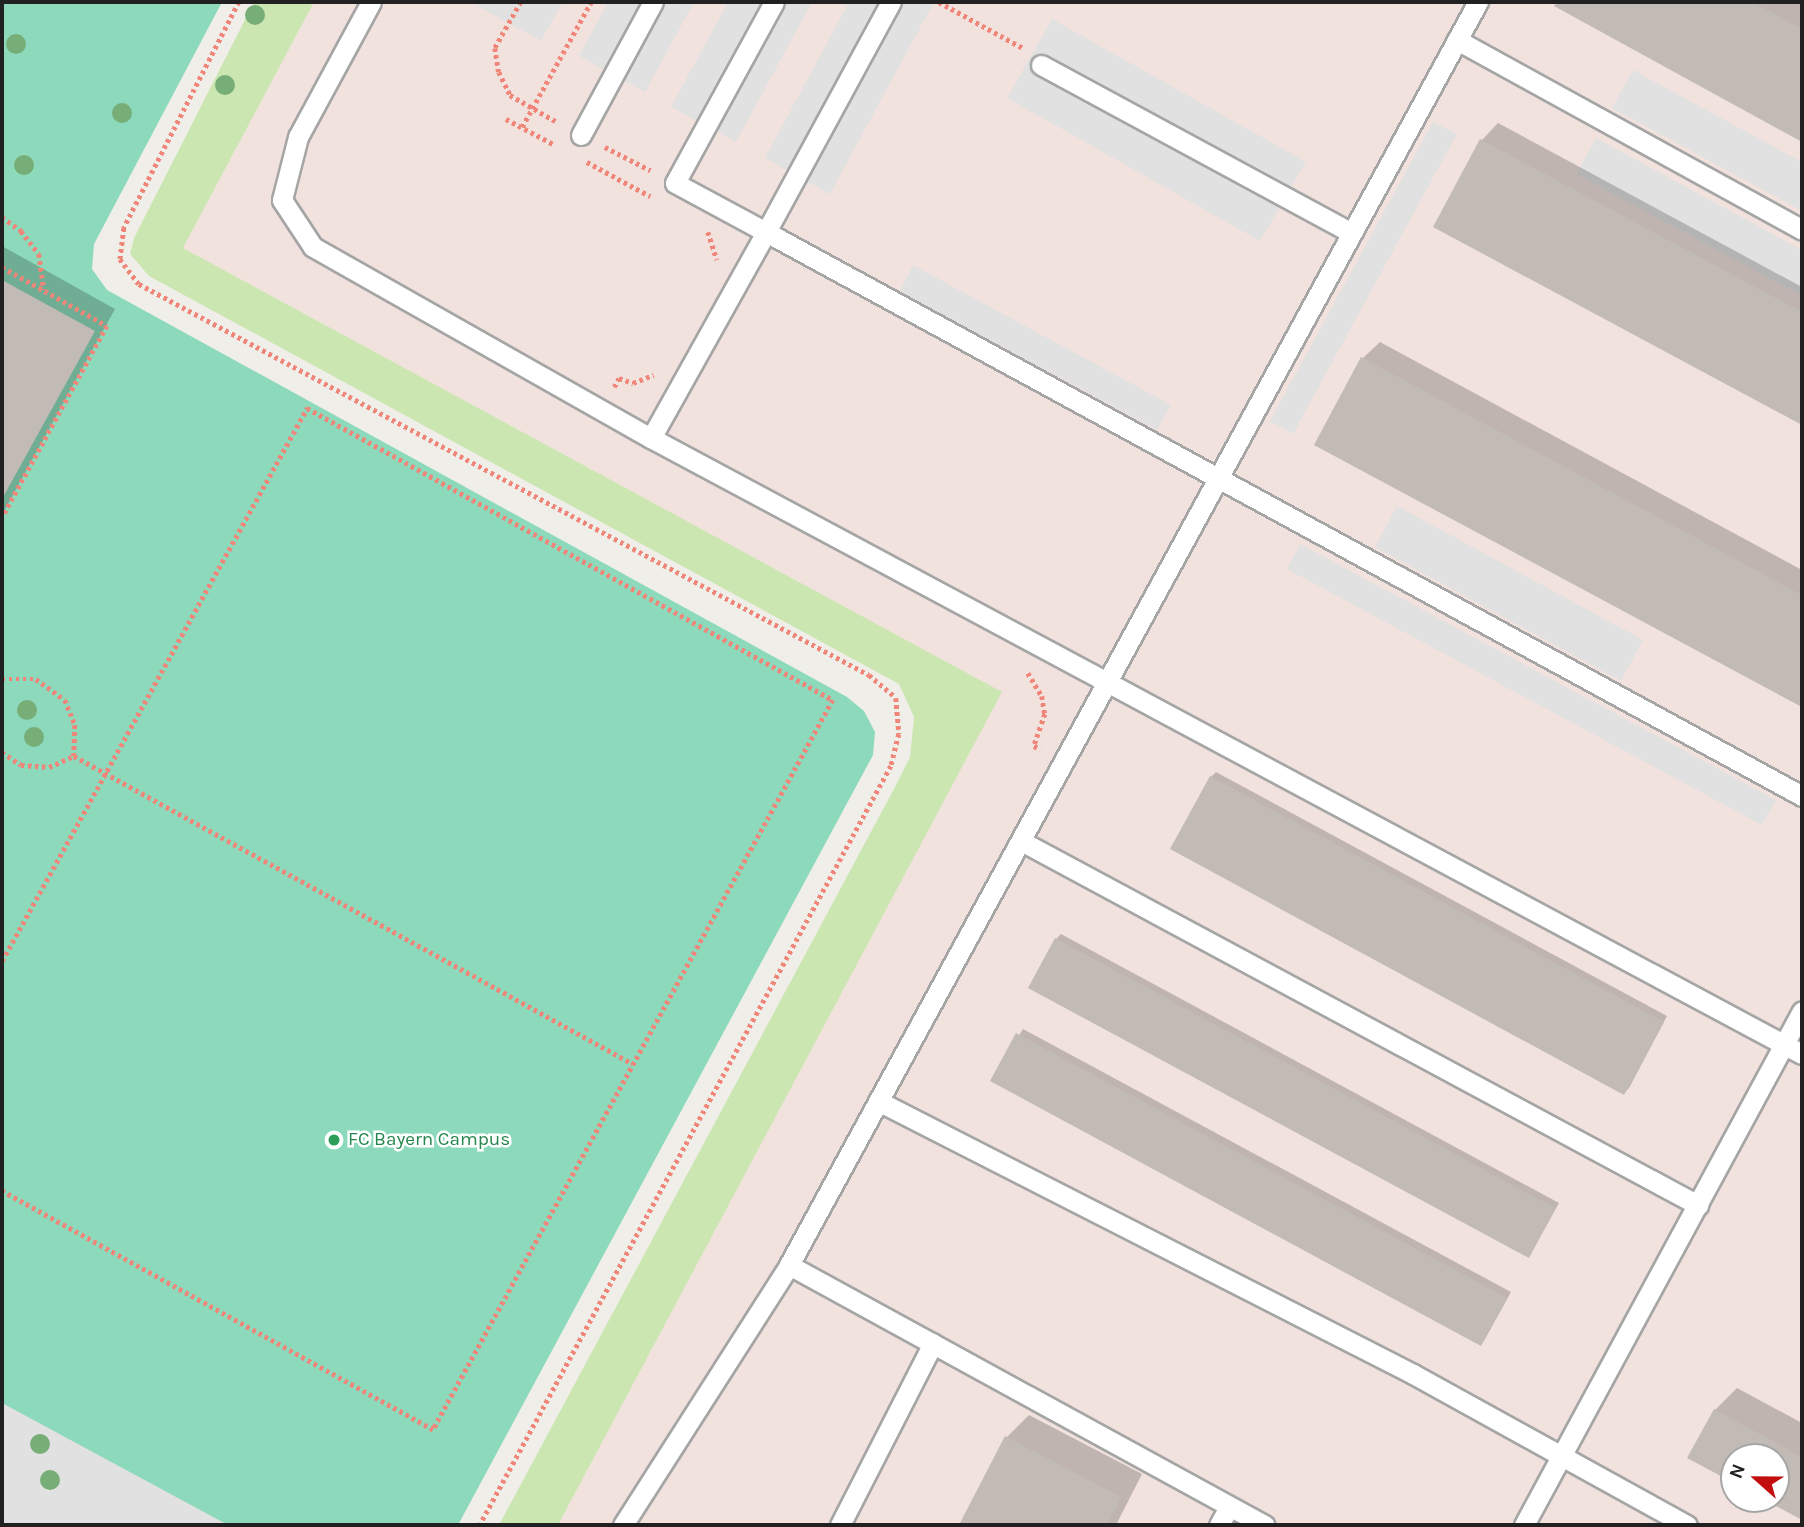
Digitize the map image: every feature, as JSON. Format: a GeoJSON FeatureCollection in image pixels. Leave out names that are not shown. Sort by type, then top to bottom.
{"type":"FeatureCollection","features":[{"type":"Feature","properties":{"kind":"lane"},"geometry":{"type":"LineString","coordinates":[[372,2],[298,137],[282,200],[313,247],[651,438],[1802,1054]]}},
{"type":"Feature","properties":{"kind":"lane"},"geometry":{"type":"LineString","coordinates":[[581,135],[653,2]]}},
{"type":"Feature","properties":{"kind":"lane"},"geometry":{"type":"LineString","coordinates":[[774,2],[675,183],[1802,796]]}},
{"type":"Feature","properties":{"kind":"lane"},"geometry":{"type":"LineString","coordinates":[[651,438],[891,2]]}},
{"type":"Feature","properties":{"kind":"lane"},"geometry":{"type":"LineString","coordinates":[[623,1525],[789,1265],[1478,2]]}},
{"type":"Feature","properties":{"kind":"lane"},"geometry":{"type":"LineString","coordinates":[[1457,40],[1802,230]]}},
{"type":"Feature","properties":{"kind":"lane"},"geometry":{"type":"LineString","coordinates":[[1041,65],[1352,233]]}},
{"type":"Feature","properties":{"kind":"lane"},"geometry":{"type":"LineString","coordinates":[[1021,841],[1698,1205]]}},
{"type":"Feature","properties":{"kind":"lane"},"geometry":{"type":"LineString","coordinates":[[1524,1525],[1802,1012]]}},
{"type":"Feature","properties":{"kind":"lane"},"geometry":{"type":"LineString","coordinates":[[878,1101],[1562,1455],[1687,1525]]}},
{"type":"Feature","properties":{"kind":"lane"},"geometry":{"type":"LineString","coordinates":[[789,1265],[1264,1525]]}},
{"type":"Feature","properties":{"kind":"lane"},"geometry":{"type":"LineString","coordinates":[[840,1525],[933,1343]]}},
{"type":"Feature","properties":{"kind":"lane"},"geometry":{"type":"LineString","coordinates":[[1219,1525],[1229,1507]]}},
{"type":"Feature","properties":{"kind":"path"},"geometry":{"type":"LineString","coordinates":[[239,2],[124,228],[120,259],[139,284],[869,675],[896,698],[899,734],[891,766],[480,1525]]}},
{"type":"Feature","properties":{"kind":"path"},"geometry":{"type":"LineString","coordinates":[[522,127],[591,2]]}},
{"type":"Feature","properties":{"kind":"path"},"geometry":{"type":"LineString","coordinates":[[939,2],[1026,50],[1041,65]]}},
{"type":"Feature","properties":{"kind":"path"},"geometry":{"type":"LineString","coordinates":[[506,119],[559,147]]}},
{"type":"Feature","properties":{"kind":"path"},"geometry":{"type":"LineString","coordinates":[[583,160],[657,200]]}},
{"type":"Feature","properties":{"kind":"path"},"geometry":{"type":"LineString","coordinates":[[2,218],[21,231],[38,254],[44,290]]}},
{"type":"Feature","properties":{"kind":"path"},"geometry":{"type":"LineString","coordinates":[[700,225],[716,246],[718,264]]}},
{"type":"Feature","properties":{"kind":"path"},"geometry":{"type":"LineString","coordinates":[[2,267],[107,326],[2,518]]}},
{"type":"Feature","properties":{"kind":"path"},"geometry":{"type":"LineString","coordinates":[[602,410],[619,378],[633,383],[663,368]]}},
{"type":"Feature","properties":{"kind":"path"},"geometry":{"type":"LineString","coordinates":[[2,961],[307,408],[833,700],[433,1430],[2,1191]]}},
{"type":"Feature","properties":{"kind":"path"},"geometry":{"type":"LineString","coordinates":[[2,679],[36,678],[65,700],[75,725],[74,756]]}},
{"type":"Feature","properties":{"kind":"path"},"geometry":{"type":"LineString","coordinates":[[2,752],[20,765],[49,766],[74,756],[633,1064]]}},
{"type":"Feature","properties":{"kind":"shaded area"},"geometry":{"type":"Polygon","coordinates":[[[314,2],[1802,2],[1802,1525],[558,1525],[1001,692],[183,248],[314,2]]]}},
{"type":"Feature","properties":{"kind":"shaded area"},"geometry":{"type":"Polygon","coordinates":[[[478,2],[563,2],[541,41],[476,5],[478,2]]]}},
{"type":"Feature","properties":{"kind":"shaded area"},"geometry":{"type":"Polygon","coordinates":[[[608,2],[694,2],[645,92],[579,56],[608,2]]]}},
{"type":"Feature","properties":{"kind":"shaded area"},"geometry":{"type":"Polygon","coordinates":[[[728,2],[812,2],[736,142],[671,107],[728,2]]]}},
{"type":"Feature","properties":{"kind":"shaded area"},"geometry":{"type":"Polygon","coordinates":[[[849,2],[934,2],[830,194],[765,158],[849,2]]]}},
{"type":"Feature","properties":{"kind":"shaded area"},"geometry":{"type":"Polygon","coordinates":[[[1052,19],[1306,162],[1260,241],[1007,98],[1052,19]]]}},
{"type":"Feature","properties":{"kind":"shaded area"},"geometry":{"type":"Polygon","coordinates":[[[1633,70],[1802,162],[1802,211],[1612,108],[1633,70]]]}},
{"type":"Feature","properties":{"kind":"shaded area"},"geometry":{"type":"Polygon","coordinates":[[[1433,122],[1457,134],[1293,434],[1270,421],[1433,122]]]}},
{"type":"Feature","properties":{"kind":"shaded area"},"geometry":{"type":"Polygon","coordinates":[[[1596,138],[1802,250],[1802,296],[1576,174],[1596,138]]]}},
{"type":"Feature","properties":{"kind":"shaded area"},"geometry":{"type":"Polygon","coordinates":[[[913,265],[1171,405],[1157,430],[900,291],[913,265]]]}},
{"type":"Feature","properties":{"kind":"shaded area"},"geometry":{"type":"Polygon","coordinates":[[[1397,506],[1643,640],[1621,681],[1375,547],[1397,506]]]}},
{"type":"Feature","properties":{"kind":"shaded area"},"geometry":{"type":"Polygon","coordinates":[[[1300,544],[1776,800],[1762,825],[1287,569],[1300,544]]]}},
{"type":"Feature","properties":{"kind":"shaded area"},"geometry":{"type":"Polygon","coordinates":[[[2,1403],[228,1525],[2,1525],[2,1403]]]}},
{"type":"Feature","properties":{"kind":"green space","name":"FC Bayern Campus"},"geometry":{"type":"Polygon","coordinates":[[[2,2],[222,2],[94,244],[92,269],[107,290],[847,697],[864,711],[875,732],[873,755],[458,1525],[2,1525],[2,2]]]}},
{"type":"Feature","properties":{"kind":"green space"},"geometry":{"type":"Polygon","coordinates":[[[254,2],[314,2],[183,248],[1002,692],[558,1525],[499,1525],[895,787],[910,757],[914,717],[899,684],[149,276],[130,254],[134,238],[254,2]]]}},
{"type":"Feature","properties":{"kind":"building"},"geometry":{"type":"Polygon","coordinates":[[[1557,2],[1752,2],[1802,29],[1802,142],[1554,6],[1557,2]]]}},
{"type":"Feature","properties":{"kind":"building"},"geometry":{"type":"Polygon","coordinates":[[[1480,139],[1802,312],[1802,425],[1433,227],[1480,139]]]}},
{"type":"Feature","properties":{"kind":"building"},"geometry":{"type":"Polygon","coordinates":[[[2,280],[95,331],[2,499],[2,280]]]}},
{"type":"Feature","properties":{"kind":"building"},"geometry":{"type":"Polygon","coordinates":[[[1361,357],[1802,595],[1800,706],[1314,445],[1361,357]]]}},
{"type":"Feature","properties":{"kind":"building"},"geometry":{"type":"Polygon","coordinates":[[[1210,776],[1664,1022],[1624,1095],[1170,849],[1210,776]]]}},
{"type":"Feature","properties":{"kind":"building"},"geometry":{"type":"Polygon","coordinates":[[[1055,938],[1555,1208],[1529,1258],[1028,988],[1055,938]]]}},
{"type":"Feature","properties":{"kind":"building"},"geometry":{"type":"Polygon","coordinates":[[[1016,1033],[1507,1298],[1481,1346],[990,1081],[1016,1033]]]}},
{"type":"Feature","properties":{"kind":"building"},"geometry":{"type":"Polygon","coordinates":[[[1714,1409],[1776,1443],[1720,1443],[1720,1476],[1687,1458],[1714,1409]]]}},
{"type":"Feature","properties":{"kind":"building"},"geometry":{"type":"Polygon","coordinates":[[[1005,1436],[1121,1497],[1107,1525],[959,1525],[1005,1436]]]}},
{"type":"Feature","properties":{"kind":"building"},"geometry":{"type":"Polygon","coordinates":[[[1790,1450],[1802,1457],[1802,1520],[1789,1513],[1790,1450]]]}},
{"type":"Feature","properties":{"kind":"place","name":"FC Bayern Campus"},"geometry":{"type":"Point","coordinates":[334,1140]}}]}
